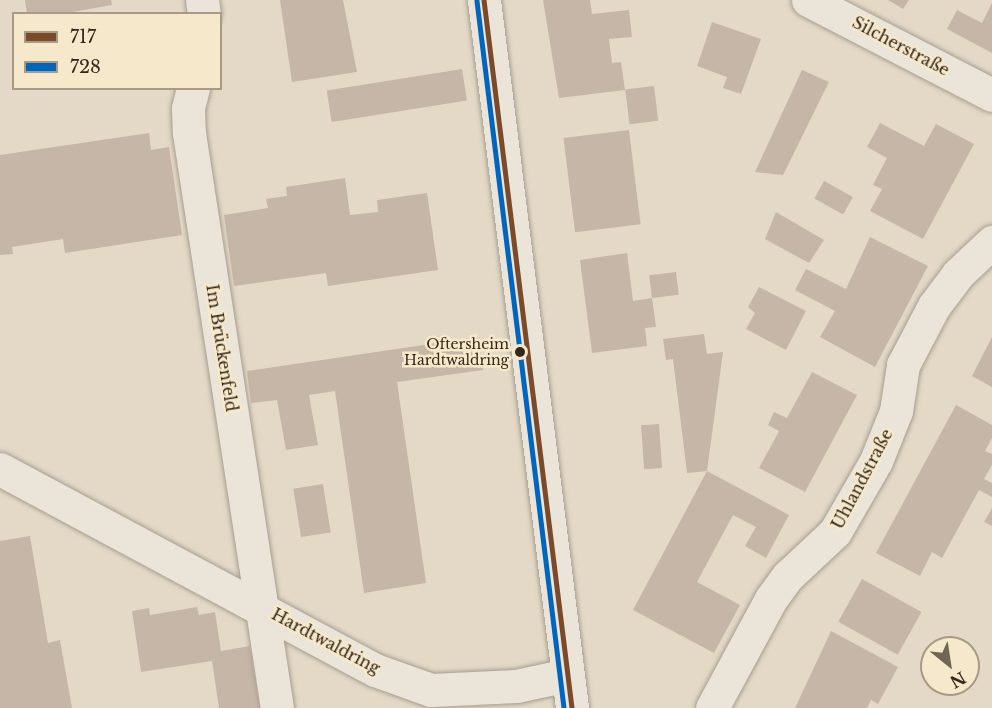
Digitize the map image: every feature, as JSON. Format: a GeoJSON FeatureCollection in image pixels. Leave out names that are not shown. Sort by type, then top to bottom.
{"type":"FeatureCollection","features":[{"type":"Feature","properties":{"kind":"street"},"geometry":{"type":"LineString","coordinates":[[484,0],[572,708]]}},
{"type":"Feature","properties":{"kind":"street","name":"Silcherstraße"},"geometry":{"type":"LineString","coordinates":[[808,0],[992,95]]}},
{"type":"Feature","properties":{"kind":"street","name":"Im Brückenfeld"},"geometry":{"type":"LineString","coordinates":[[192,90],[188,108],[189,133],[262,607]]}},
{"type":"Feature","properties":{"kind":"street","name":"Uhlandstraße"},"geometry":{"type":"LineString","coordinates":[[712,708],[771,599],[788,576],[835,532],[876,461],[896,411],[903,365],[934,306],[958,274],[992,242]]}},
{"type":"Feature","properties":{"kind":"street","name":"Hardtwaldring"},"geometry":{"type":"LineString","coordinates":[[0,469],[375,669],[439,699],[567,675]]}},
{"type":"Feature","properties":{"kind":"street","name":"Hardtwaldring"},"geometry":{"type":"LineString","coordinates":[[262,607],[277,708]]}},
{"type":"Feature","properties":{"kind":"building"},"geometry":{"type":"Polygon","coordinates":[[[25,0],[111,0],[112,5],[72,12],[27,12],[25,0]]]}},
{"type":"Feature","properties":{"kind":"building"},"geometry":{"type":"Polygon","coordinates":[[[280,0],[343,0],[357,72],[292,82],[280,0]]]}},
{"type":"Feature","properties":{"kind":"building"},"geometry":{"type":"Polygon","coordinates":[[[543,0],[590,0],[592,14],[629,10],[632,37],[609,39],[612,63],[621,62],[625,90],[559,98],[543,0]]]}},
{"type":"Feature","properties":{"kind":"building"},"geometry":{"type":"Polygon","coordinates":[[[888,0],[909,0],[903,9],[888,0]]]}},
{"type":"Feature","properties":{"kind":"building"},"geometry":{"type":"Polygon","coordinates":[[[992,3],[992,53],[947,29],[957,10],[982,23],[992,3]]]}},
{"type":"Feature","properties":{"kind":"building"},"geometry":{"type":"Polygon","coordinates":[[[712,22],[761,39],[741,94],[723,88],[727,77],[697,66],[712,22]]]}},
{"type":"Feature","properties":{"kind":"building"},"geometry":{"type":"Polygon","coordinates":[[[462,69],[467,101],[332,122],[327,90],[462,69]]]}},
{"type":"Feature","properties":{"kind":"building"},"geometry":{"type":"Polygon","coordinates":[[[802,70],[829,82],[783,175],[755,172],[802,70]]]}},
{"type":"Feature","properties":{"kind":"building"},"geometry":{"type":"Polygon","coordinates":[[[654,86],[658,121],[629,124],[625,90],[654,86]]]}},
{"type":"Feature","properties":{"kind":"building"},"geometry":{"type":"Polygon","coordinates":[[[880,123],[924,146],[936,124],[974,144],[923,239],[870,211],[882,189],[873,185],[887,158],[867,147],[880,123]]]}},
{"type":"Feature","properties":{"kind":"building"},"geometry":{"type":"Polygon","coordinates":[[[629,130],[641,224],[575,232],[563,138],[629,130]]]}},
{"type":"Feature","properties":{"kind":"building"},"geometry":{"type":"Polygon","coordinates":[[[149,133],[151,150],[169,147],[182,235],[65,253],[63,239],[12,247],[13,254],[0,255],[0,155],[149,133]]]}},
{"type":"Feature","properties":{"kind":"building"},"geometry":{"type":"Polygon","coordinates":[[[345,178],[350,215],[378,212],[377,200],[427,193],[438,270],[328,286],[326,273],[234,286],[224,215],[268,208],[266,199],[287,196],[286,187],[345,178]]]}},
{"type":"Feature","properties":{"kind":"building"},"geometry":{"type":"Polygon","coordinates":[[[824,181],[853,197],[843,214],[814,198],[824,181]]]}},
{"type":"Feature","properties":{"kind":"building"},"geometry":{"type":"Polygon","coordinates":[[[776,212],[824,240],[809,263],[765,239],[776,212]]]}},
{"type":"Feature","properties":{"kind":"building"},"geometry":{"type":"Polygon","coordinates":[[[870,237],[928,266],[875,367],[820,337],[835,311],[795,290],[806,269],[846,289],[870,237]]]}},
{"type":"Feature","properties":{"kind":"building"},"geometry":{"type":"Polygon","coordinates":[[[627,253],[633,301],[652,298],[656,327],[645,328],[647,346],[592,353],[580,260],[627,253]]]}},
{"type":"Feature","properties":{"kind":"building"},"geometry":{"type":"Polygon","coordinates":[[[676,272],[679,295],[652,298],[649,275],[676,272]]]}},
{"type":"Feature","properties":{"kind":"building"},"geometry":{"type":"Polygon","coordinates":[[[759,287],[806,311],[786,350],[746,329],[755,313],[748,307],[759,287]]]}},
{"type":"Feature","properties":{"kind":"building"},"geometry":{"type":"Polygon","coordinates":[[[704,334],[707,354],[723,352],[707,471],[687,473],[673,359],[666,360],[663,339],[704,334]]]}},
{"type":"Feature","properties":{"kind":"building"},"geometry":{"type":"Polygon","coordinates":[[[478,337],[483,370],[397,382],[426,583],[364,593],[335,391],[309,395],[318,445],[286,450],[277,400],[251,403],[247,371],[478,337]]]}},
{"type":"Feature","properties":{"kind":"building"},"geometry":{"type":"Polygon","coordinates":[[[992,337],[992,387],[972,376],[992,337]]]}},
{"type":"Feature","properties":{"kind":"building"},"geometry":{"type":"Polygon","coordinates":[[[812,372],[857,395],[805,492],[759,468],[779,431],[768,425],[774,412],[787,418],[812,372]]]}},
{"type":"Feature","properties":{"kind":"building"},"geometry":{"type":"Polygon","coordinates":[[[956,405],[992,425],[992,438],[985,451],[992,454],[992,465],[984,479],[992,483],[992,497],[979,490],[942,558],[932,552],[920,576],[876,553],[956,405]]]}},
{"type":"Feature","properties":{"kind":"building"},"geometry":{"type":"Polygon","coordinates":[[[659,424],[662,468],[644,469],[641,425],[659,424]]]}},
{"type":"Feature","properties":{"kind":"building"},"geometry":{"type":"Polygon","coordinates":[[[707,471],[789,515],[766,558],[745,546],[756,527],[733,515],[697,582],[740,605],[714,653],[633,610],[707,471]]]}},
{"type":"Feature","properties":{"kind":"building"},"geometry":{"type":"Polygon","coordinates":[[[323,484],[331,532],[301,537],[293,489],[323,484]]]}},
{"type":"Feature","properties":{"kind":"building"},"geometry":{"type":"Polygon","coordinates":[[[992,508],[992,526],[984,522],[992,508]]]}},
{"type":"Feature","properties":{"kind":"building"},"geometry":{"type":"Polygon","coordinates":[[[30,536],[48,643],[60,640],[72,708],[0,708],[0,541],[30,536]]]}},
{"type":"Feature","properties":{"kind":"building"},"geometry":{"type":"Polygon","coordinates":[[[862,579],[921,612],[898,655],[838,622],[862,579]]]}},
{"type":"Feature","properties":{"kind":"building"},"geometry":{"type":"Polygon","coordinates":[[[197,607],[199,615],[215,612],[221,651],[250,646],[260,708],[219,708],[212,661],[141,672],[132,611],[149,608],[150,615],[197,607]]]}},
{"type":"Feature","properties":{"kind":"building"},"geometry":{"type":"Polygon","coordinates":[[[831,631],[898,667],[878,704],[871,700],[867,708],[795,708],[831,631]]]}},
{"type":"Feature","properties":{"kind":"transit line","name":"717"},"geometry":{"type":"LineString","coordinates":[[484,0],[572,708]]}},
{"type":"Feature","properties":{"kind":"transit line","name":"728"},"geometry":{"type":"LineString","coordinates":[[477,1],[564,708]]}},
{"type":"Feature","properties":{"kind":"place","name":"Oftersheim Hardtwaldring"},"geometry":{"type":"Point","coordinates":[520,352]}}]}
